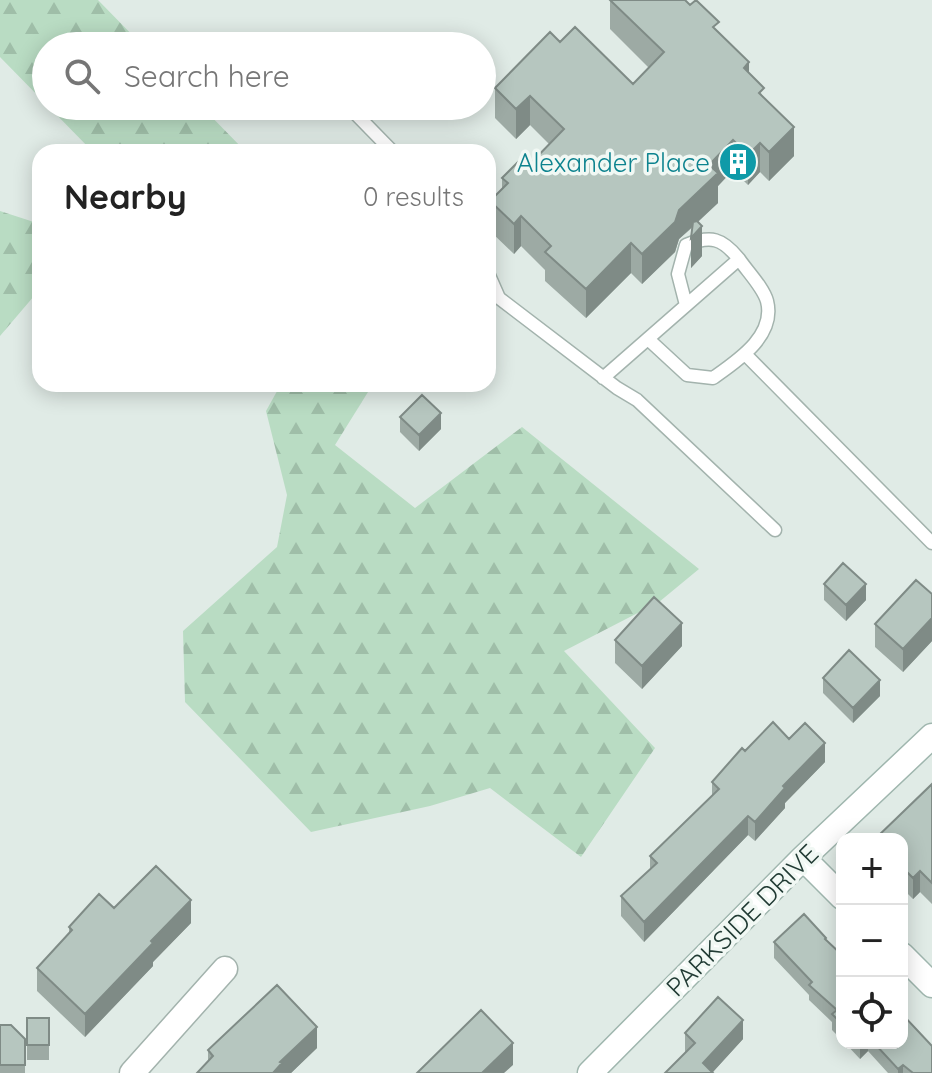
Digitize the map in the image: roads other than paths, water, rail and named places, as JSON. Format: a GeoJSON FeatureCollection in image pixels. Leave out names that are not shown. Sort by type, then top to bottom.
{"type":"FeatureCollection","features":[{"type":"Feature","properties":{"kind":"main road","name":"PARKSIDE DRIVE"},"geometry":{"type":"LineString","coordinates":[[590,1073],[803,858],[932,736]]}},
{"type":"Feature","properties":{"kind":"main road"},"geometry":{"type":"LineString","coordinates":[[803,858],[836,891]]}},
{"type":"Feature","properties":{"kind":"main road"},"geometry":{"type":"LineString","coordinates":[[908,961],[932,985]]}},
{"type":"Feature","properties":{"kind":"main road"},"geometry":{"type":"LineString","coordinates":[[132,1073],[225,969]]}},
{"type":"Feature","properties":{"kind":"lane"},"geometry":{"type":"LineString","coordinates":[[362,120],[385,144]]}},
{"type":"Feature","properties":{"kind":"lane"},"geometry":{"type":"LineString","coordinates":[[648,339],[687,375],[713,378],[746,355],[767,324],[767,299],[739,259],[727,244],[705,238],[686,245],[678,274],[686,305]]}},
{"type":"Feature","properties":{"kind":"lane"},"geometry":{"type":"LineString","coordinates":[[603,378],[739,259]]}},
{"type":"Feature","properties":{"kind":"lane"},"geometry":{"type":"LineString","coordinates":[[496,291],[499,298],[603,378],[637,400],[775,530]]}},
{"type":"Feature","properties":{"kind":"lane"},"geometry":{"type":"LineString","coordinates":[[746,355],[932,543]]}},
{"type":"Feature","properties":{"kind":"place","name":"Alexander Place"},"geometry":{"type":"Point","coordinates":[738,162]}}]}
